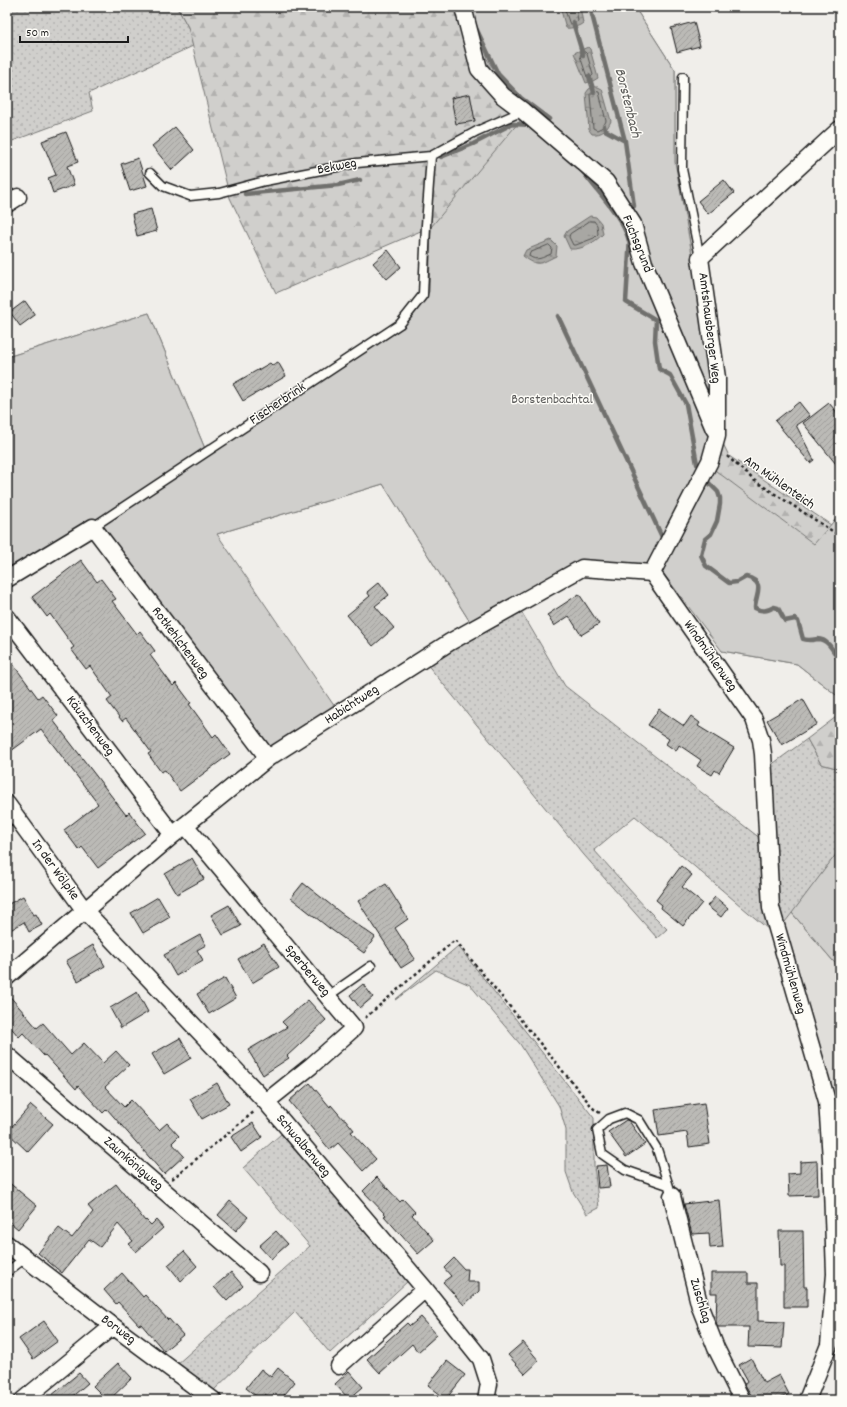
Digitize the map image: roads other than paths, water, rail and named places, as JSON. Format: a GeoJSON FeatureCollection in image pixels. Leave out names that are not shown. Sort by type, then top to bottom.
{"type":"FeatureCollection","features":[{"type":"Feature","properties":{"kind":"street","name":"Fuchsgrund"},"geometry":{"type":"LineString","coordinates":[[463,7],[479,69],[503,96],[523,111],[606,182],[633,224],[644,263],[717,436]]}},
{"type":"Feature","properties":{"kind":"street","name":"Amtshausberger Weg"},"geometry":{"type":"LineString","coordinates":[[652,573],[710,462],[717,436],[717,378],[700,258],[840,129]]}},
{"type":"Feature","properties":{"kind":"street","name":"Fischerbrink"},"geometry":{"type":"LineString","coordinates":[[7,579],[93,527]]}},
{"type":"Feature","properties":{"kind":"street","name":"Rotkehlchenweg"},"geometry":{"type":"LineString","coordinates":[[93,527],[268,758]]}},
{"type":"Feature","properties":{"kind":"street","name":"Habichtweg"},"geometry":{"type":"LineString","coordinates":[[85,911],[173,835],[268,758],[450,642],[582,568],[652,573]]}},
{"type":"Feature","properties":{"kind":"street","name":"Windmühlenweg"},"geometry":{"type":"LineString","coordinates":[[652,573],[754,719],[761,740],[771,908],[827,1101],[831,1158],[835,1274],[835,1346],[807,1400]]}},
{"type":"Feature","properties":{"kind":"street","name":"Käuzchenweg"},"geometry":{"type":"LineString","coordinates":[[7,617],[173,835]]}},
{"type":"Feature","properties":{"kind":"street","name":"In der Wölpke"},"geometry":{"type":"LineString","coordinates":[[7,804],[85,911],[7,977]]}},
{"type":"Feature","properties":{"kind":"street","name":"Sperberweg"},"geometry":{"type":"LineString","coordinates":[[185,825],[354,1028],[311,1066],[266,1102]]}},
{"type":"Feature","properties":{"kind":"street","name":"Schwalbenweg"},"geometry":{"type":"LineString","coordinates":[[85,911],[266,1102],[425,1289],[481,1359],[489,1384],[486,1400]]}},
{"type":"Feature","properties":{"kind":"street","name":"Zaunkönigweg"},"geometry":{"type":"LineString","coordinates":[[7,1056],[259,1273]]}},
{"type":"Feature","properties":{"kind":"street","name":"Zuschlag"},"geometry":{"type":"LineString","coordinates":[[670,1190],[700,1307],[716,1348],[742,1400]]}},
{"type":"Feature","properties":{"kind":"street","name":"Borweg"},"geometry":{"type":"LineString","coordinates":[[7,1244],[113,1326],[213,1400]]}},
{"type":"Feature","properties":{"kind":"street"},"geometry":{"type":"LineString","coordinates":[[339,1366],[425,1289]]}},
{"type":"Feature","properties":{"kind":"street"},"geometry":{"type":"LineString","coordinates":[[23,1400],[113,1326]]}},
{"type":"Feature","properties":{"kind":"lane"},"geometry":{"type":"LineString","coordinates":[[683,77],[682,169],[700,258]]}},
{"type":"Feature","properties":{"kind":"lane","name":"Bekweg"},"geometry":{"type":"LineString","coordinates":[[150,173],[163,186],[190,196],[219,193],[265,181],[357,162],[431,156],[477,131],[523,111]]}},
{"type":"Feature","properties":{"kind":"lane","name":"Fischerbrink"},"geometry":{"type":"LineString","coordinates":[[93,527],[400,324],[423,295],[431,156]]}},
{"type":"Feature","properties":{"kind":"lane"},"geometry":{"type":"LineString","coordinates":[[328,996],[371,966]]}},
{"type":"Feature","properties":{"kind":"lane"},"geometry":{"type":"LineString","coordinates":[[625,1113],[639,1120],[657,1149],[670,1190],[625,1170],[602,1154],[597,1130],[609,1119],[625,1113]]}},
{"type":"Feature","properties":{"kind":"lane"},"geometry":{"type":"LineString","coordinates":[[7,1272],[24,1258]]}},
{"type":"Feature","properties":{"kind":"water"},"geometry":{"type":"Polygon","coordinates":[[[560,7],[580,7],[583,23],[575,27],[566,28],[560,7]]]}},
{"type":"Feature","properties":{"kind":"water"},"geometry":{"type":"Polygon","coordinates":[[[588,47],[590,49],[598,78],[586,83],[574,53],[588,47]]]}},
{"type":"Feature","properties":{"kind":"water"},"geometry":{"type":"Polygon","coordinates":[[[593,87],[602,89],[611,121],[608,127],[599,134],[592,134],[589,130],[586,93],[593,87]]]}},
{"type":"Feature","properties":{"kind":"water"},"geometry":{"type":"Polygon","coordinates":[[[590,216],[596,217],[601,223],[603,234],[588,245],[570,249],[564,236],[567,231],[590,216]]]}},
{"type":"Feature","properties":{"kind":"water"},"geometry":{"type":"Polygon","coordinates":[[[551,240],[557,246],[556,256],[543,262],[536,263],[523,256],[526,250],[551,240]]]}},
{"type":"Feature","properties":{"kind":"waterway","name":"Borstenbach"},"geometry":{"type":"LineString","coordinates":[[590,7],[625,141],[634,206]]}},
{"type":"Feature","properties":{"kind":"waterway"},"geometry":{"type":"LineString","coordinates":[[573,22],[583,55]]}},
{"type":"Feature","properties":{"kind":"waterway","name":"Borstenbach"},"geometry":{"type":"LineString","coordinates":[[474,24],[498,74],[521,98],[549,119]]}},
{"type":"Feature","properties":{"kind":"waterway"},"geometry":{"type":"LineString","coordinates":[[589,76],[594,92]]}},
{"type":"Feature","properties":{"kind":"waterway"},"geometry":{"type":"LineString","coordinates":[[441,157],[473,144],[512,124],[532,125]]}},
{"type":"Feature","properties":{"kind":"waterway"},"geometry":{"type":"LineString","coordinates":[[604,126],[605,130],[625,141]]}},
{"type":"Feature","properties":{"kind":"waterway","name":"Borstenbach"},"geometry":{"type":"LineString","coordinates":[[580,168],[615,213],[621,222],[629,241]]}},
{"type":"Feature","properties":{"kind":"waterway"},"geometry":{"type":"LineString","coordinates":[[245,194],[338,185],[360,180]]}},
{"type":"Feature","properties":{"kind":"waterway","name":"Borstenbach"},"geometry":{"type":"LineString","coordinates":[[630,237],[626,302],[656,320],[655,341],[659,369],[670,375],[686,404],[697,464]]}},
{"type":"Feature","properties":{"kind":"waterway"},"geometry":{"type":"LineString","coordinates":[[558,316],[663,539]]}},
{"type":"Feature","properties":{"kind":"waterway","name":"Borstenbach"},"geometry":{"type":"LineString","coordinates":[[709,483],[718,492],[720,504],[717,521],[711,534],[705,539],[701,555],[706,566],[729,583],[737,582],[746,577],[752,579],[758,586],[755,608],[760,610],[774,607],[778,608],[785,621],[795,619],[798,621],[803,639],[821,639],[830,646],[838,659],[840,659]]}},
{"type":"Feature","properties":{"kind":"park label","name":"Borstenbachtal"},"geometry":{"type":"Point","coordinates":[552,400]}}]}
